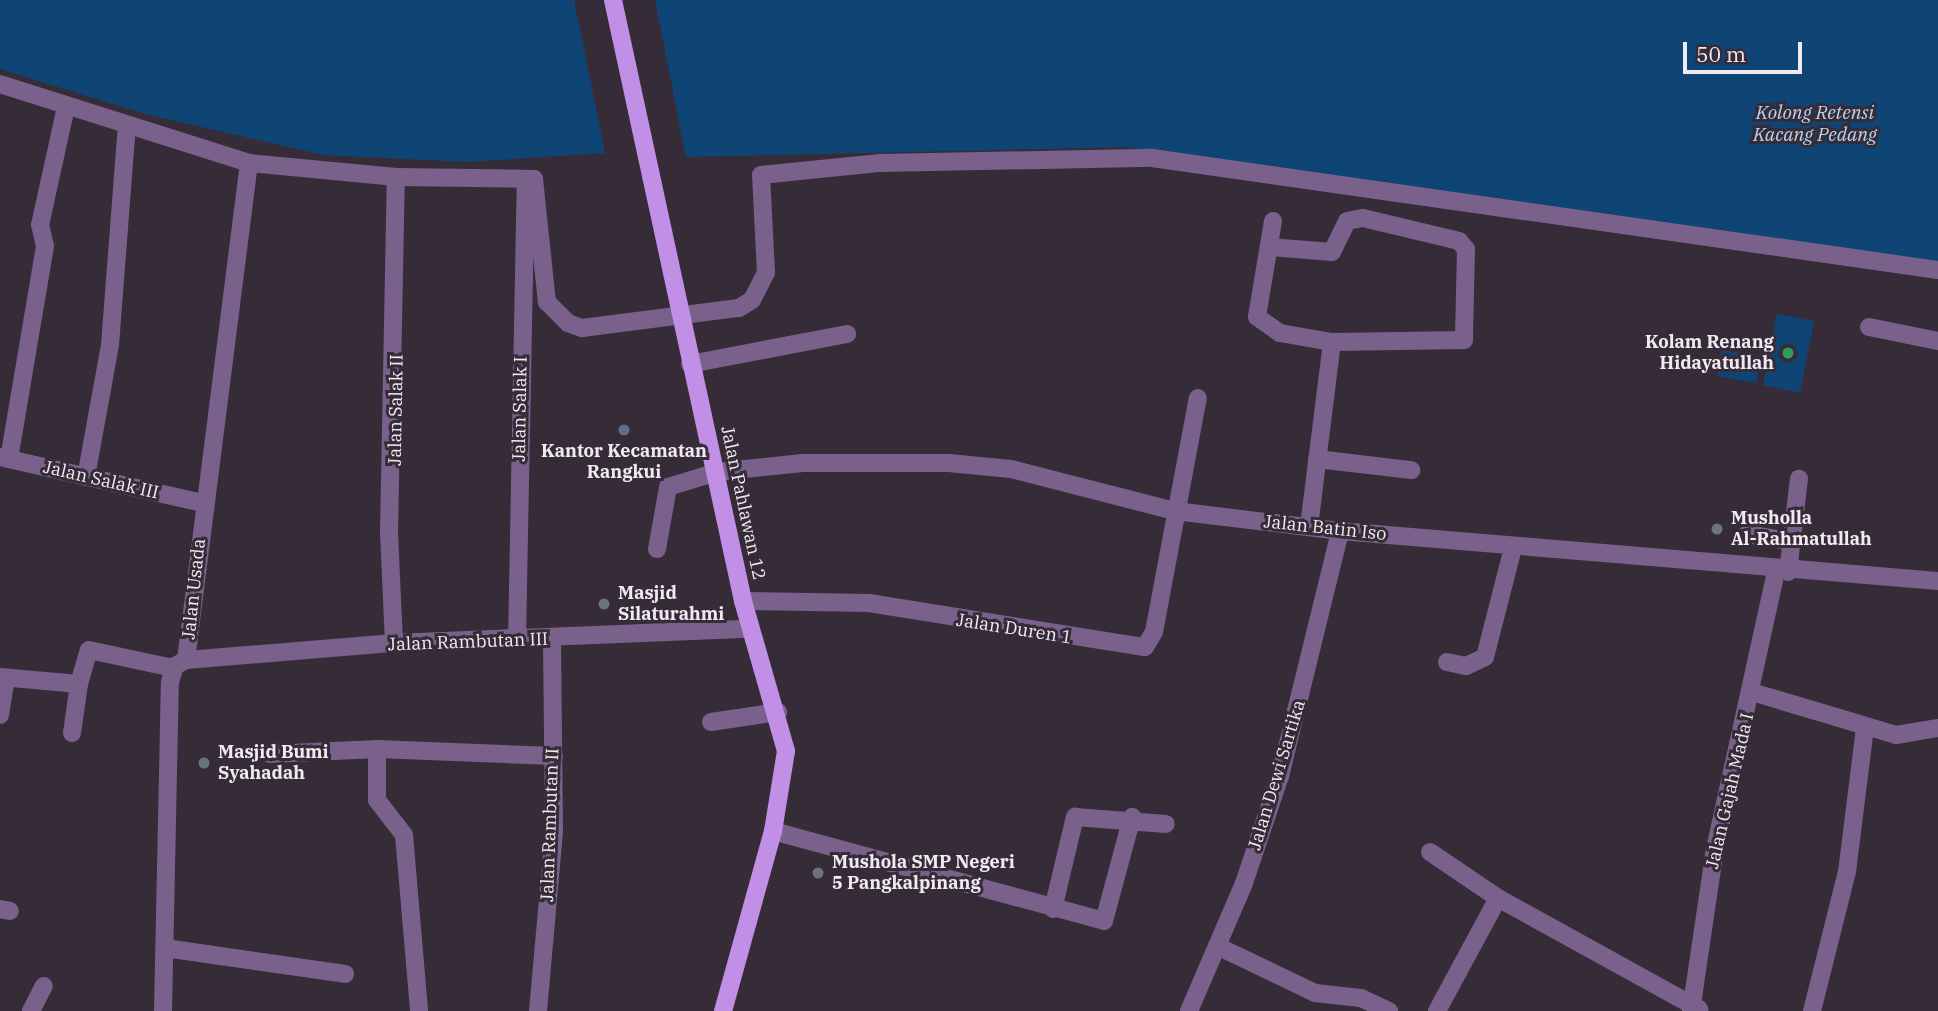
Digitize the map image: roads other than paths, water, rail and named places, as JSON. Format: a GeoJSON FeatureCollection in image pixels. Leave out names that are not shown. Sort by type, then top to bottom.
{"type":"FeatureCollection","features":[{"type":"Feature","properties":{"kind":"main road","name":"Jalan Pahlawan 12"},"geometry":{"type":"LineString","coordinates":[[613,0],[684,318],[690,364],[717,472],[743,601],[778,712],[786,751],[773,831],[723,1011]]}},
{"type":"Feature","properties":{"kind":"street"},"geometry":{"type":"LineString","coordinates":[[0,84],[249,163],[396,177],[526,177],[536,184],[541,281],[555,313],[582,327],[684,318],[739,308],[760,289],[766,171],[880,163],[1152,158],[1938,270]]}},
{"type":"Feature","properties":{"kind":"street"},"geometry":{"type":"LineString","coordinates":[[5,458],[46,246],[40,225],[66,107]]}},
{"type":"Feature","properties":{"kind":"street"},"geometry":{"type":"LineString","coordinates":[[86,477],[110,345],[127,125]]}},
{"type":"Feature","properties":{"kind":"street","name":"Jalan Usada"},"geometry":{"type":"LineString","coordinates":[[163,1011],[180,664],[249,163]]}},
{"type":"Feature","properties":{"kind":"street","name":"Jalan Salak II"},"geometry":{"type":"LineString","coordinates":[[394,643],[389,533],[396,177]]}},
{"type":"Feature","properties":{"kind":"street","name":"Jalan Salak I"},"geometry":{"type":"LineString","coordinates":[[517,640],[526,177]]}},
{"type":"Feature","properties":{"kind":"street"},"geometry":{"type":"LineString","coordinates":[[1269,247],[1332,252],[1350,218],[1463,244],[1470,281],[1464,340],[1332,342],[1280,333],[1257,317],[1273,221]]}},
{"type":"Feature","properties":{"kind":"street"},"geometry":{"type":"LineString","coordinates":[[1869,327],[1938,341]]}},
{"type":"Feature","properties":{"kind":"street"},"geometry":{"type":"LineString","coordinates":[[690,364],[847,334]]}},
{"type":"Feature","properties":{"kind":"street"},"geometry":{"type":"LineString","coordinates":[[1309,527],[1332,342]]}},
{"type":"Feature","properties":{"kind":"street","name":"Jalan Duren 1"},"geometry":{"type":"LineString","coordinates":[[743,601],[869,603],[1139,649],[1152,639],[1198,398]]}},
{"type":"Feature","properties":{"kind":"street","name":"Jalan Salak III"},"geometry":{"type":"LineString","coordinates":[[5,458],[203,503]]}},
{"type":"Feature","properties":{"kind":"street"},"geometry":{"type":"LineString","coordinates":[[1318,459],[1411,470]]}},
{"type":"Feature","properties":{"kind":"street","name":"Jalan Batin Iso"},"geometry":{"type":"LineString","coordinates":[[657,549],[668,486],[717,472],[803,463],[982,465],[1175,511],[1513,548],[1782,572],[1938,581]]}},
{"type":"Feature","properties":{"kind":"street","name":"Jalan Gajah Mada I"},"geometry":{"type":"LineString","coordinates":[[1695,1009],[1715,849],[1782,572],[1799,479]]}},
{"type":"Feature","properties":{"kind":"street","name":"Jalan Dewi Sartika"},"geometry":{"type":"LineString","coordinates":[[1189,1011],[1217,946],[1279,776],[1340,531]]}},
{"type":"Feature","properties":{"kind":"street"},"geometry":{"type":"LineString","coordinates":[[1747,534],[1789,541]]}},
{"type":"Feature","properties":{"kind":"street"},"geometry":{"type":"LineString","coordinates":[[1447,662],[1466,666],[1485,657],[1513,548]]}},
{"type":"Feature","properties":{"kind":"street","name":"Jalan Rambutan III"},"geometry":{"type":"LineString","coordinates":[[79,684],[89,650],[180,664],[394,643],[552,639],[750,629]]}},
{"type":"Feature","properties":{"kind":"street","name":"Jalan Rambutan II"},"geometry":{"type":"LineString","coordinates":[[538,1011],[554,756],[552,639]]}},
{"type":"Feature","properties":{"kind":"street"},"geometry":{"type":"LineString","coordinates":[[0,715],[3,678],[79,684],[72,733]]}},
{"type":"Feature","properties":{"kind":"street"},"geometry":{"type":"LineString","coordinates":[[1752,692],[1865,728],[1896,734],[1938,729]]}},
{"type":"Feature","properties":{"kind":"street"},"geometry":{"type":"LineString","coordinates":[[711,722],[778,712]]}},
{"type":"Feature","properties":{"kind":"street"},"geometry":{"type":"LineString","coordinates":[[1812,1011],[1854,834],[1865,728]]}},
{"type":"Feature","properties":{"kind":"street"},"geometry":{"type":"LineString","coordinates":[[270,754],[377,749],[554,756]]}},
{"type":"Feature","properties":{"kind":"street"},"geometry":{"type":"LineString","coordinates":[[377,749],[377,800],[403,828],[419,1011]]}},
{"type":"Feature","properties":{"kind":"street"},"geometry":{"type":"LineString","coordinates":[[1053,909],[1075,817],[1132,817],[1166,824]]}},
{"type":"Feature","properties":{"kind":"street"},"geometry":{"type":"LineString","coordinates":[[773,831],[1053,909],[1105,920],[1132,817]]}},
{"type":"Feature","properties":{"kind":"street"},"geometry":{"type":"LineString","coordinates":[[1430,852],[1498,898],[1695,1009]]}},
{"type":"Feature","properties":{"kind":"street"},"geometry":{"type":"LineString","coordinates":[[1437,1011],[1498,898]]}},
{"type":"Feature","properties":{"kind":"street"},"geometry":{"type":"LineString","coordinates":[[1217,946],[1315,993],[1353,996],[1389,1011]]}},
{"type":"Feature","properties":{"kind":"street"},"geometry":{"type":"LineString","coordinates":[[165,948],[345,974]]}},
{"type":"Feature","properties":{"kind":"street"},"geometry":{"type":"LineString","coordinates":[[32,1011],[44,986]]}},
{"type":"Feature","properties":{"kind":"water"},"geometry":{"type":"Polygon","coordinates":[[[0,0],[574,0],[605,153],[467,162],[323,155],[145,114],[0,69],[0,0]]]}},
{"type":"Feature","properties":{"kind":"water","name":"Kolong Retensi Kacang Pedang"},"geometry":{"type":"Polygon","coordinates":[[[655,0],[1938,0],[1938,263],[1125,147],[686,157],[655,0]]]}},
{"type":"Feature","properties":{"kind":"water","name":"Kolam Renang Hidayatullah"},"geometry":{"type":"Polygon","coordinates":[[[1777,314],[1814,321],[1800,393],[1763,385],[1777,314]]]}},
{"type":"Feature","properties":{"kind":"water","name":"Kolam Renang Hidayatullah"},"geometry":{"type":"Polygon","coordinates":[[[1721,350],[1761,356],[1756,383],[1717,376],[1721,350]]]}},
{"type":"Feature","properties":{"kind":"place","name":"Kolam Renang Hidayatullah"},"geometry":{"type":"Point","coordinates":[1788,353]}},
{"type":"Feature","properties":{"kind":"place","name":"Kantor Kecamatan Rangkui"},"geometry":{"type":"Point","coordinates":[624,430]}},
{"type":"Feature","properties":{"kind":"place","name":"Musholla Al-Rahmatullah"},"geometry":{"type":"Point","coordinates":[1717,529]}},
{"type":"Feature","properties":{"kind":"place","name":"Masjid Silaturahmi"},"geometry":{"type":"Point","coordinates":[604,604]}},
{"type":"Feature","properties":{"kind":"place","name":"Masjid Bumi Syahadah"},"geometry":{"type":"Point","coordinates":[204,763]}},
{"type":"Feature","properties":{"kind":"place","name":"Mushola SMP Negeri 5 Pangkalpinang"},"geometry":{"type":"Point","coordinates":[818,873]}}]}
